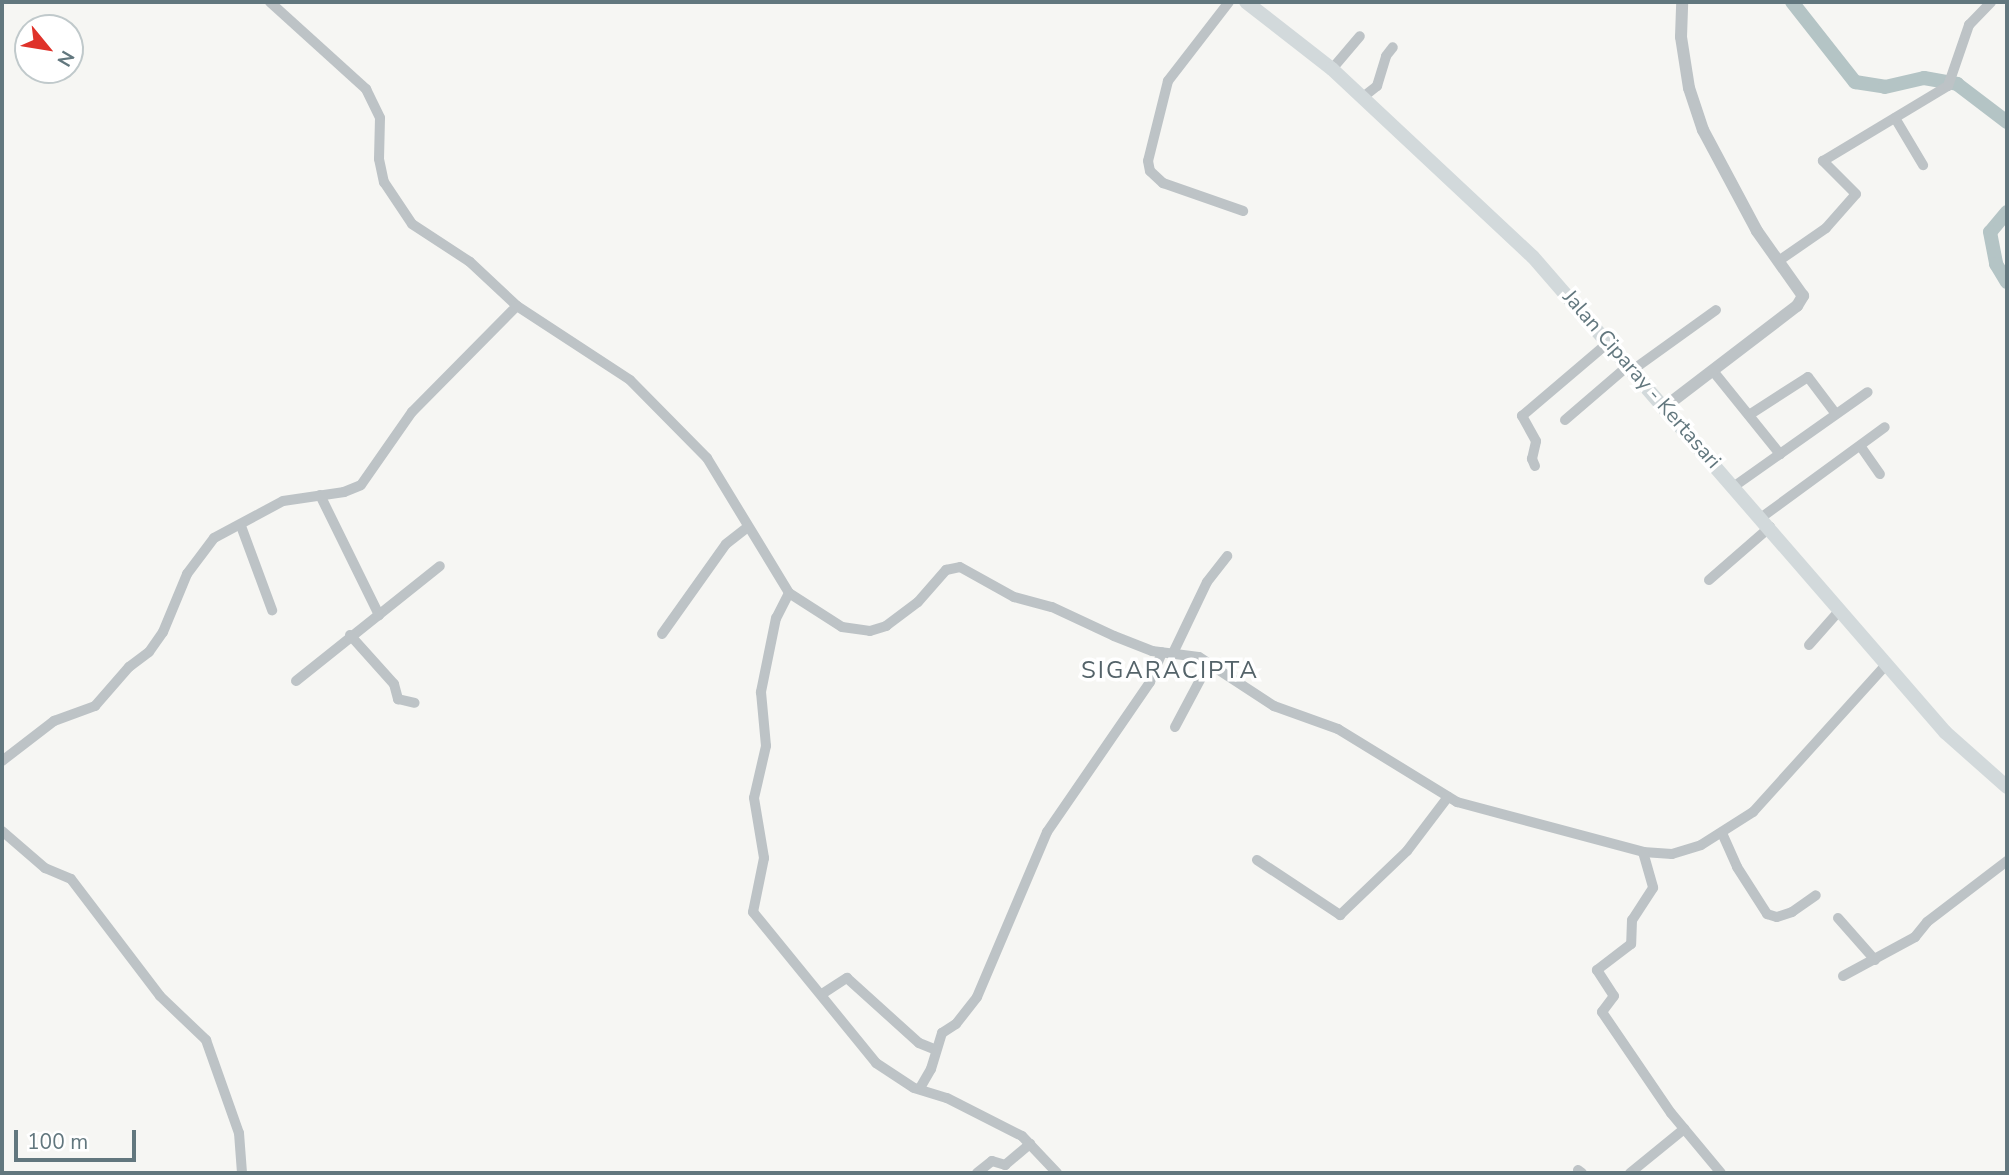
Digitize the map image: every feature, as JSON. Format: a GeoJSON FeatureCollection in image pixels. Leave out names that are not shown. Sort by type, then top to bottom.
{"type":"FeatureCollection","features":[{"type":"Feature","properties":{"kind":"main road","name":"Jalan Ciparay - Kertasari"},"geometry":{"type":"LineString","coordinates":[[1246,2],[1332,69],[1510,232],[1736,485],[1886,665],[1958,746],[2007,787]]}},
{"type":"Feature","properties":{"kind":"street"},"geometry":{"type":"LineString","coordinates":[[270,2],[366,89],[380,118],[379,159],[395,204],[412,223],[470,262],[517,306],[610,366],[647,396],[707,458],[789,593],[842,627],[870,631],[900,618],[946,570],[960,567],[1014,597],[1162,652],[1174,652],[1209,663],[1274,706],[1338,729],[1448,797],[1468,806],[1643,852],[1687,852],[1722,833],[1766,799],[1886,665]]}},
{"type":"Feature","properties":{"kind":"street"},"geometry":{"type":"LineString","coordinates":[[1229,2],[1168,81],[1148,161],[1150,171],[1163,183],[1243,211]]}},
{"type":"Feature","properties":{"kind":"street"},"geometry":{"type":"LineString","coordinates":[[1666,406],[1800,303],[1803,292],[1757,231],[1703,130],[1686,75],[1682,2]]}},
{"type":"Feature","properties":{"kind":"street"},"geometry":{"type":"LineString","coordinates":[[1780,260],[1826,228],[1856,194],[1823,161],[1948,86],[1955,74],[1959,48],[1976,16],[1992,2]]}},
{"type":"Feature","properties":{"kind":"street"},"geometry":{"type":"LineString","coordinates":[[1332,69],[1360,36]]}},
{"type":"Feature","properties":{"kind":"street"},"geometry":{"type":"LineString","coordinates":[[1363,97],[1377,86],[1385,56],[1393,47]]}},
{"type":"Feature","properties":{"kind":"street"},"geometry":{"type":"LineString","coordinates":[[1895,118],[1923,164]]}},
{"type":"Feature","properties":{"kind":"street"},"geometry":{"type":"LineString","coordinates":[[2,761],[54,721],[95,706],[129,667],[158,643],[198,558],[214,538],[241,526],[283,500],[361,485],[412,412],[517,306]]}},
{"type":"Feature","properties":{"kind":"street"},"geometry":{"type":"LineString","coordinates":[[1564,420],[1632,366],[1716,310]]}},
{"type":"Feature","properties":{"kind":"street"},"geometry":{"type":"LineString","coordinates":[[1535,466],[1532,459],[1536,440],[1522,416],[1610,341]]}},
{"type":"Feature","properties":{"kind":"street"},"geometry":{"type":"LineString","coordinates":[[1713,371],[1780,454]]}},
{"type":"Feature","properties":{"kind":"street"},"geometry":{"type":"LineString","coordinates":[[1748,415],[1806,377],[1836,414]]}},
{"type":"Feature","properties":{"kind":"street"},"geometry":{"type":"LineString","coordinates":[[1736,485],[1868,391]]}},
{"type":"Feature","properties":{"kind":"street"},"geometry":{"type":"LineString","coordinates":[[1709,580],[1766,522],[1885,427]]}},
{"type":"Feature","properties":{"kind":"street"},"geometry":{"type":"LineString","coordinates":[[1861,447],[1880,474]]}},
{"type":"Feature","properties":{"kind":"street"},"geometry":{"type":"LineString","coordinates":[[320,495],[379,615]]}},
{"type":"Feature","properties":{"kind":"street"},"geometry":{"type":"LineString","coordinates":[[241,526],[272,610]]}},
{"type":"Feature","properties":{"kind":"street"},"geometry":{"type":"LineString","coordinates":[[662,634],[726,544],[748,527]]}},
{"type":"Feature","properties":{"kind":"street"},"geometry":{"type":"LineString","coordinates":[[1174,652],[1207,582],[1227,556]]}},
{"type":"Feature","properties":{"kind":"street"},"geometry":{"type":"LineString","coordinates":[[296,681],[440,566]]}},
{"type":"Feature","properties":{"kind":"street"},"geometry":{"type":"LineString","coordinates":[[789,593],[776,618],[761,692],[766,746],[754,798],[764,858],[752,908],[876,1063],[920,1088],[992,1118],[1030,1144],[1057,1173]]}},
{"type":"Feature","properties":{"kind":"street"},"geometry":{"type":"LineString","coordinates":[[1809,645],[1840,610]]}},
{"type":"Feature","properties":{"kind":"street"},"geometry":{"type":"LineString","coordinates":[[351,635],[394,684],[398,699],[415,703]]}},
{"type":"Feature","properties":{"kind":"street"},"geometry":{"type":"LineString","coordinates":[[920,1088],[942,1032],[956,1024],[977,997],[1047,832],[1150,682],[1162,652]]}},
{"type":"Feature","properties":{"kind":"street"},"geometry":{"type":"LineString","coordinates":[[1175,727],[1209,663]]}},
{"type":"Feature","properties":{"kind":"street"},"geometry":{"type":"LineString","coordinates":[[1257,860],[1340,915],[1399,860],[1448,797]]}},
{"type":"Feature","properties":{"kind":"street"},"geometry":{"type":"LineString","coordinates":[[2,831],[45,868],[71,879],[149,983],[205,1040],[239,1133],[242,1173]]}},
{"type":"Feature","properties":{"kind":"street"},"geometry":{"type":"LineString","coordinates":[[1722,833],[1737,867],[1767,914],[1777,917],[1792,912],[1816,895]]}},
{"type":"Feature","properties":{"kind":"street"},"geometry":{"type":"LineString","coordinates":[[1643,852],[1653,888],[1632,920],[1629,947],[1597,970],[1614,996],[1602,1012],[1685,1129],[1721,1173]]}},
{"type":"Feature","properties":{"kind":"street"},"geometry":{"type":"LineString","coordinates":[[1843,976],[1915,937],[1927,922],[2007,861]]}},
{"type":"Feature","properties":{"kind":"street"},"geometry":{"type":"LineString","coordinates":[[1838,918],[1875,960]]}},
{"type":"Feature","properties":{"kind":"street"},"geometry":{"type":"LineString","coordinates":[[822,995],[846,977],[919,1043],[936,1050]]}},
{"type":"Feature","properties":{"kind":"street"},"geometry":{"type":"LineString","coordinates":[[1630,1173],[1685,1129]]}},
{"type":"Feature","properties":{"kind":"street"},"geometry":{"type":"LineString","coordinates":[[977,1173],[992,1161],[1005,1165],[1030,1144]]}},
{"type":"Feature","properties":{"kind":"waterway"},"geometry":{"type":"LineString","coordinates":[[1792,2],[1855,82],[1885,87],[1924,78],[1957,84],[2007,122]]}},
{"type":"Feature","properties":{"kind":"waterway"},"geometry":{"type":"LineString","coordinates":[[2007,212],[1990,232],[1996,264],[2007,282]]}},
{"type":"Feature","properties":{"kind":"district","name":"SIGARACIPTA"},"geometry":{"type":"Point","coordinates":[1170,671]}}]}
